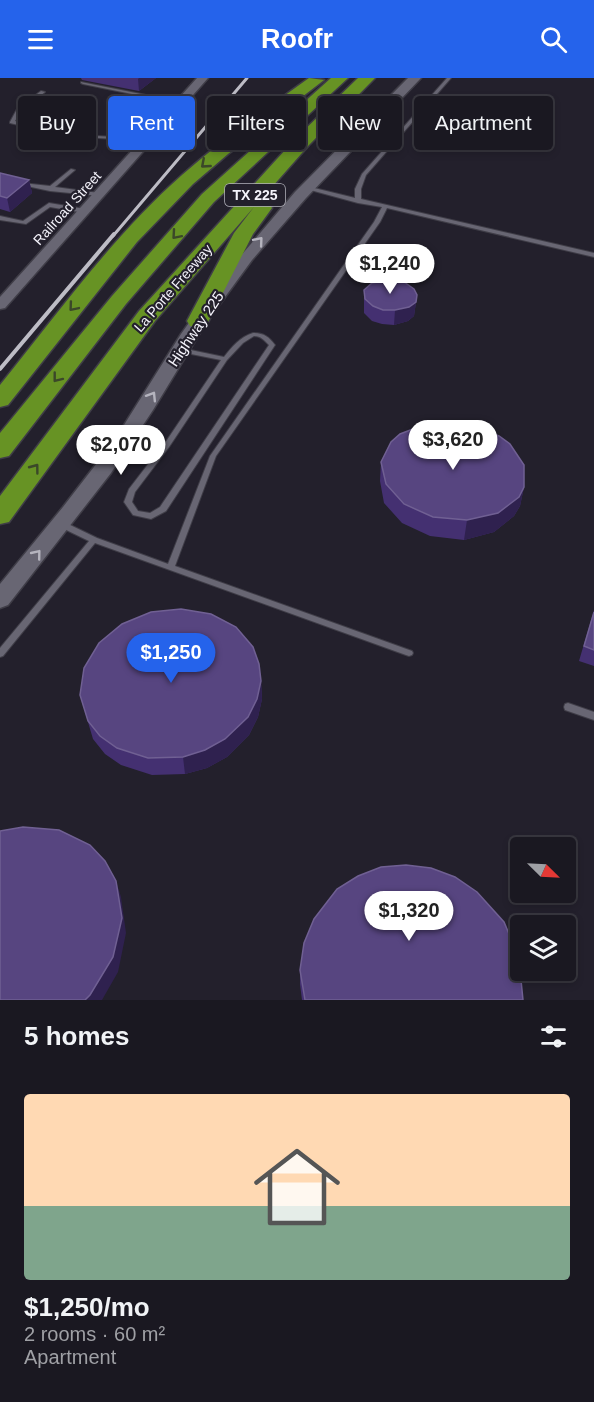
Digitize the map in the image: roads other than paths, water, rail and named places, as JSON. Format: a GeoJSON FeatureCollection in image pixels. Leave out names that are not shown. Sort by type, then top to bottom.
{"type":"FeatureCollection","features":[{"type":"Feature","properties":{"kind":"highway"},"geometry":{"type":"LineString","coordinates":[[0,400],[130,238],[187,180],[222,150],[319,78]]}},
{"type":"Feature","properties":{"kind":"highway","name":"TX 225"},"geometry":{"type":"LineString","coordinates":[[0,450],[119,300],[208,198],[340,78]]}},
{"type":"Feature","properties":{"kind":"highway","name":"La Porte Freeway"},"geometry":{"type":"LineString","coordinates":[[0,515],[147,316],[303,141],[367,78]]}},
{"type":"Feature","properties":{"kind":"highway"},"geometry":{"type":"LineString","coordinates":[[198,321],[244,233],[287,175],[384,78]]}},
{"type":"Feature","properties":{"kind":"main road","name":"Highway 225"},"geometry":{"type":"LineString","coordinates":[[0,598],[62,524],[115,453],[198,321],[254,248],[304,188],[415,78]]}},
{"type":"Feature","properties":{"kind":"street","name":"Railroad Street"},"geometry":{"type":"LineString","coordinates":[[187,96],[203,78]]}},
{"type":"Feature","properties":{"kind":"street","name":"Railroad Street"},"geometry":{"type":"LineString","coordinates":[[0,305],[140,150]]}},
{"type":"Feature","properties":{"kind":"lane"},"geometry":{"type":"LineString","coordinates":[[358,201],[358,189],[364,175],[449,78]]}},
{"type":"Feature","properties":{"kind":"lane"},"geometry":{"type":"LineString","coordinates":[[83,83],[147,96]]}},
{"type":"Feature","properties":{"kind":"lane"},"geometry":{"type":"LineString","coordinates":[[43,92],[19,111],[12,122],[64,135],[108,138]]}},
{"type":"Feature","properties":{"kind":"lane"},"geometry":{"type":"LineString","coordinates":[[50,189],[73,170]]}},
{"type":"Feature","properties":{"kind":"lane"},"geometry":{"type":"LineString","coordinates":[[10,181],[99,195]]}},
{"type":"Feature","properties":{"kind":"lane"},"geometry":{"type":"LineString","coordinates":[[304,188],[594,255]]}},
{"type":"Feature","properties":{"kind":"lane"},"geometry":{"type":"LineString","coordinates":[[0,218],[24,223],[49,205],[85,211]]}},
{"type":"Feature","properties":{"kind":"lane"},"geometry":{"type":"LineString","coordinates":[[171,567],[213,456],[377,222],[385,207]]}},
{"type":"Feature","properties":{"kind":"lane"},"geometry":{"type":"LineString","coordinates":[[256,334],[267,338],[272,345],[164,509],[151,516],[136,513],[128,502],[132,491],[225,359],[244,337],[256,334]]}},
{"type":"Feature","properties":{"kind":"lane"},"geometry":{"type":"LineString","coordinates":[[181,350],[225,359]]}},
{"type":"Feature","properties":{"kind":"lane"},"geometry":{"type":"LineString","coordinates":[[115,453],[154,462]]}},
{"type":"Feature","properties":{"kind":"lane"},"geometry":{"type":"LineString","coordinates":[[62,524],[94,540],[409,653]]}},
{"type":"Feature","properties":{"kind":"lane"},"geometry":{"type":"LineString","coordinates":[[0,654],[94,540]]}},
{"type":"Feature","properties":{"kind":"lane"},"geometry":{"type":"LineString","coordinates":[[568,707],[594,716]]}},
{"type":"Feature","properties":{"kind":"railway"},"geometry":{"type":"LineString","coordinates":[[113,236],[247,78]]}},
{"type":"Feature","properties":{"kind":"railway"},"geometry":{"type":"LineString","coordinates":[[0,369],[114,234]]}}]}
